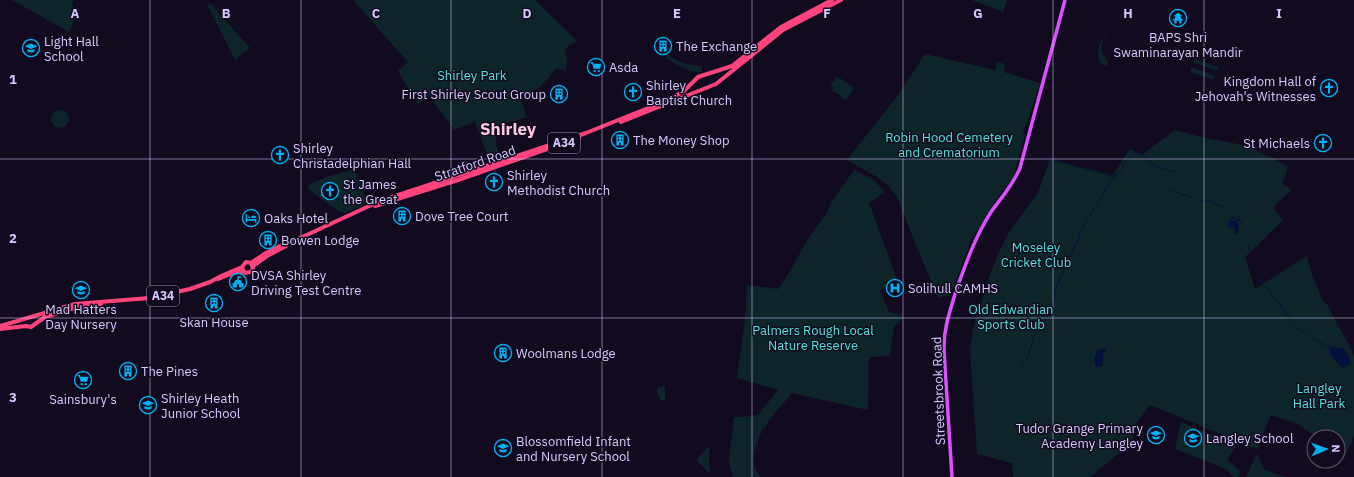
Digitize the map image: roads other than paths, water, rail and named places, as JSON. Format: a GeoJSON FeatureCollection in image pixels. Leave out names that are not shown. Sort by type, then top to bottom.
{"type":"FeatureCollection","features":[{"type":"Feature","properties":{"kind":"highway","name":"Stratford Road"},"geometry":{"type":"LineString","coordinates":[[682,95],[698,77],[732,66],[781,27],[832,0]]}},
{"type":"Feature","properties":{"kind":"highway","name":"Stratford Road"},"geometry":{"type":"LineString","coordinates":[[252,265],[266,253],[346,216],[536,151],[598,132],[682,95],[716,84],[778,33],[809,15],[840,0]]}},
{"type":"Feature","properties":{"kind":"highway"},"geometry":{"type":"LineString","coordinates":[[246,262],[252,265],[251,272],[244,272],[242,266],[246,262]]}},
{"type":"Feature","properties":{"kind":"highway","name":"A34"},"geometry":{"type":"LineString","coordinates":[[215,280],[242,266]]}},
{"type":"Feature","properties":{"kind":"highway","name":"A34"},"geometry":{"type":"LineString","coordinates":[[0,328],[26,320],[30,317],[68,306],[167,295],[190,289],[236,272],[244,272]]}},
{"type":"Feature","properties":{"kind":"highway","name":"A34"},"geometry":{"type":"LineString","coordinates":[[0,328],[35,326],[36,323],[45,317],[92,304]]}},
{"type":"Feature","properties":{"kind":"highway"},"geometry":{"type":"LineString","coordinates":[[33,317],[36,323]]}},
{"type":"Feature","properties":{"kind":"highway"},"geometry":{"type":"LineString","coordinates":[[26,320],[26,326]]}},
{"type":"Feature","properties":{"kind":"main road","name":"Streetsbrook Road"},"geometry":{"type":"LineString","coordinates":[[952,477],[944,346],[947,323],[976,238],[991,212],[1013,182],[1020,168],[1065,0]]}},
{"type":"Feature","properties":{"kind":"waterway"},"geometry":{"type":"LineString","coordinates":[[1089,217],[1114,176],[1120,172],[1129,157],[1137,153],[1143,156]]}},
{"type":"Feature","properties":{"kind":"waterway"},"geometry":{"type":"LineString","coordinates":[[1145,157],[1150,163],[1153,164]]}},
{"type":"Feature","properties":{"kind":"waterway"},"geometry":{"type":"LineString","coordinates":[[1050,159],[1113,176]]}},
{"type":"Feature","properties":{"kind":"waterway"},"geometry":{"type":"LineString","coordinates":[[1154,165],[1174,172]]}},
{"type":"Feature","properties":{"kind":"waterway"},"geometry":{"type":"LineString","coordinates":[[1171,190],[1192,198]]}},
{"type":"Feature","properties":{"kind":"waterway"},"geometry":{"type":"LineString","coordinates":[[1199,200],[1211,202]]}},
{"type":"Feature","properties":{"kind":"waterway"},"geometry":{"type":"LineString","coordinates":[[1213,203],[1223,207]]}},
{"type":"Feature","properties":{"kind":"waterway"},"geometry":{"type":"LineString","coordinates":[[1238,214],[1240,221]]}},
{"type":"Feature","properties":{"kind":"waterway"},"geometry":{"type":"LineString","coordinates":[[1229,216],[1240,221],[1242,224]]}},
{"type":"Feature","properties":{"kind":"waterway"},"geometry":{"type":"LineString","coordinates":[[1019,369],[1027,359],[1035,334],[1049,313],[1055,296],[1053,294],[1087,219]]}},
{"type":"Feature","properties":{"kind":"waterway"},"geometry":{"type":"LineString","coordinates":[[1250,252],[1264,284]]}},
{"type":"Feature","properties":{"kind":"waterway"},"geometry":{"type":"LineString","coordinates":[[1253,285],[1263,282]]}},
{"type":"Feature","properties":{"kind":"waterway"},"geometry":{"type":"LineString","coordinates":[[1265,285],[1276,300]]}},
{"type":"Feature","properties":{"kind":"waterway"},"geometry":{"type":"LineString","coordinates":[[1278,302],[1293,322]]}},
{"type":"Feature","properties":{"kind":"waterway"},"geometry":{"type":"LineString","coordinates":[[1295,324],[1298,329],[1308,335]]}},
{"type":"Feature","properties":{"kind":"waterway"},"geometry":{"type":"LineString","coordinates":[[1312,337],[1329,347]]}},
{"type":"Feature","properties":{"kind":"place","name":"BAPS Shri Swaminarayan Mandir"},"geometry":{"type":"Point","coordinates":[1178,18]}},
{"type":"Feature","properties":{"kind":"place","name":"The Exchange"},"geometry":{"type":"Point","coordinates":[663,46]}},
{"type":"Feature","properties":{"kind":"place","name":"Light Hall School"},"geometry":{"type":"Point","coordinates":[31,48]}},
{"type":"Feature","properties":{"kind":"place","name":"Asda"},"geometry":{"type":"Point","coordinates":[596,67]}},
{"type":"Feature","properties":{"kind":"place","name":"Kingdom Hall of Jehovah's Witnesses"},"geometry":{"type":"Point","coordinates":[1329,88]}},
{"type":"Feature","properties":{"kind":"place","name":"Shirley Baptist Church"},"geometry":{"type":"Point","coordinates":[633,92]}},
{"type":"Feature","properties":{"kind":"place","name":"First Shirley Scout Group"},"geometry":{"type":"Point","coordinates":[559,94]}},
{"type":"Feature","properties":{"kind":"place","name":"The Money Shop"},"geometry":{"type":"Point","coordinates":[620,140]}},
{"type":"Feature","properties":{"kind":"place","name":"St Michaels"},"geometry":{"type":"Point","coordinates":[1323,143]}},
{"type":"Feature","properties":{"kind":"place","name":"Shirley Christadelphian Hall"},"geometry":{"type":"Point","coordinates":[280,155]}},
{"type":"Feature","properties":{"kind":"place","name":"Shirley Methodist Church"},"geometry":{"type":"Point","coordinates":[494,182]}},
{"type":"Feature","properties":{"kind":"place","name":"St James the Great"},"geometry":{"type":"Point","coordinates":[330,191]}},
{"type":"Feature","properties":{"kind":"place","name":"Dove Tree Court"},"geometry":{"type":"Point","coordinates":[402,216]}},
{"type":"Feature","properties":{"kind":"place","name":"Oaks Hotel"},"geometry":{"type":"Point","coordinates":[251,218]}},
{"type":"Feature","properties":{"kind":"place","name":"Bowen Lodge"},"geometry":{"type":"Point","coordinates":[268,240]}},
{"type":"Feature","properties":{"kind":"place","name":"DVSA Shirley Driving Test Centre"},"geometry":{"type":"Point","coordinates":[238,282]}},
{"type":"Feature","properties":{"kind":"place","name":"Solihull CAMHS"},"geometry":{"type":"Point","coordinates":[895,288]}},
{"type":"Feature","properties":{"kind":"place","name":"Mad Hatters Day Nursery"},"geometry":{"type":"Point","coordinates":[81,290]}},
{"type":"Feature","properties":{"kind":"place","name":"Skan House"},"geometry":{"type":"Point","coordinates":[214,303]}},
{"type":"Feature","properties":{"kind":"place","name":"Woolmans Lodge"},"geometry":{"type":"Point","coordinates":[503,353]}},
{"type":"Feature","properties":{"kind":"place","name":"The Pines"},"geometry":{"type":"Point","coordinates":[128,371]}},
{"type":"Feature","properties":{"kind":"place","name":"Sainsbury's"},"geometry":{"type":"Point","coordinates":[83,380]}},
{"type":"Feature","properties":{"kind":"place","name":"Shirley Heath Junior School"},"geometry":{"type":"Point","coordinates":[148,405]}},
{"type":"Feature","properties":{"kind":"place","name":"Tudor Grange Primary Academy Langley"},"geometry":{"type":"Point","coordinates":[1156,435]}},
{"type":"Feature","properties":{"kind":"place","name":"Langley School"},"geometry":{"type":"Point","coordinates":[1193,438]}},
{"type":"Feature","properties":{"kind":"place","name":"Blossomfield Infant and Nursery School"},"geometry":{"type":"Point","coordinates":[503,448]}},
{"type":"Feature","properties":{"kind":"district","name":"Shirley"},"geometry":{"type":"Point","coordinates":[508,129]}},
{"type":"Feature","properties":{"kind":"park label","name":"Shirley Park"},"geometry":{"type":"Point","coordinates":[472,75]}},
{"type":"Feature","properties":{"kind":"park label","name":"Robin Hood Cemetery and Crematorium"},"geometry":{"type":"Point","coordinates":[949,144]}},
{"type":"Feature","properties":{"kind":"park label","name":"Moseley Cricket Club"},"geometry":{"type":"Point","coordinates":[1036,254]}},
{"type":"Feature","properties":{"kind":"park label","name":"Old Edwardian Sports Club"},"geometry":{"type":"Point","coordinates":[1011,316]}},
{"type":"Feature","properties":{"kind":"park label","name":"Palmers Rough Local Nature Reserve"},"geometry":{"type":"Point","coordinates":[813,338]}},
{"type":"Feature","properties":{"kind":"park label","name":"Langley Hall Park"},"geometry":{"type":"Point","coordinates":[1319,396]}}]}
